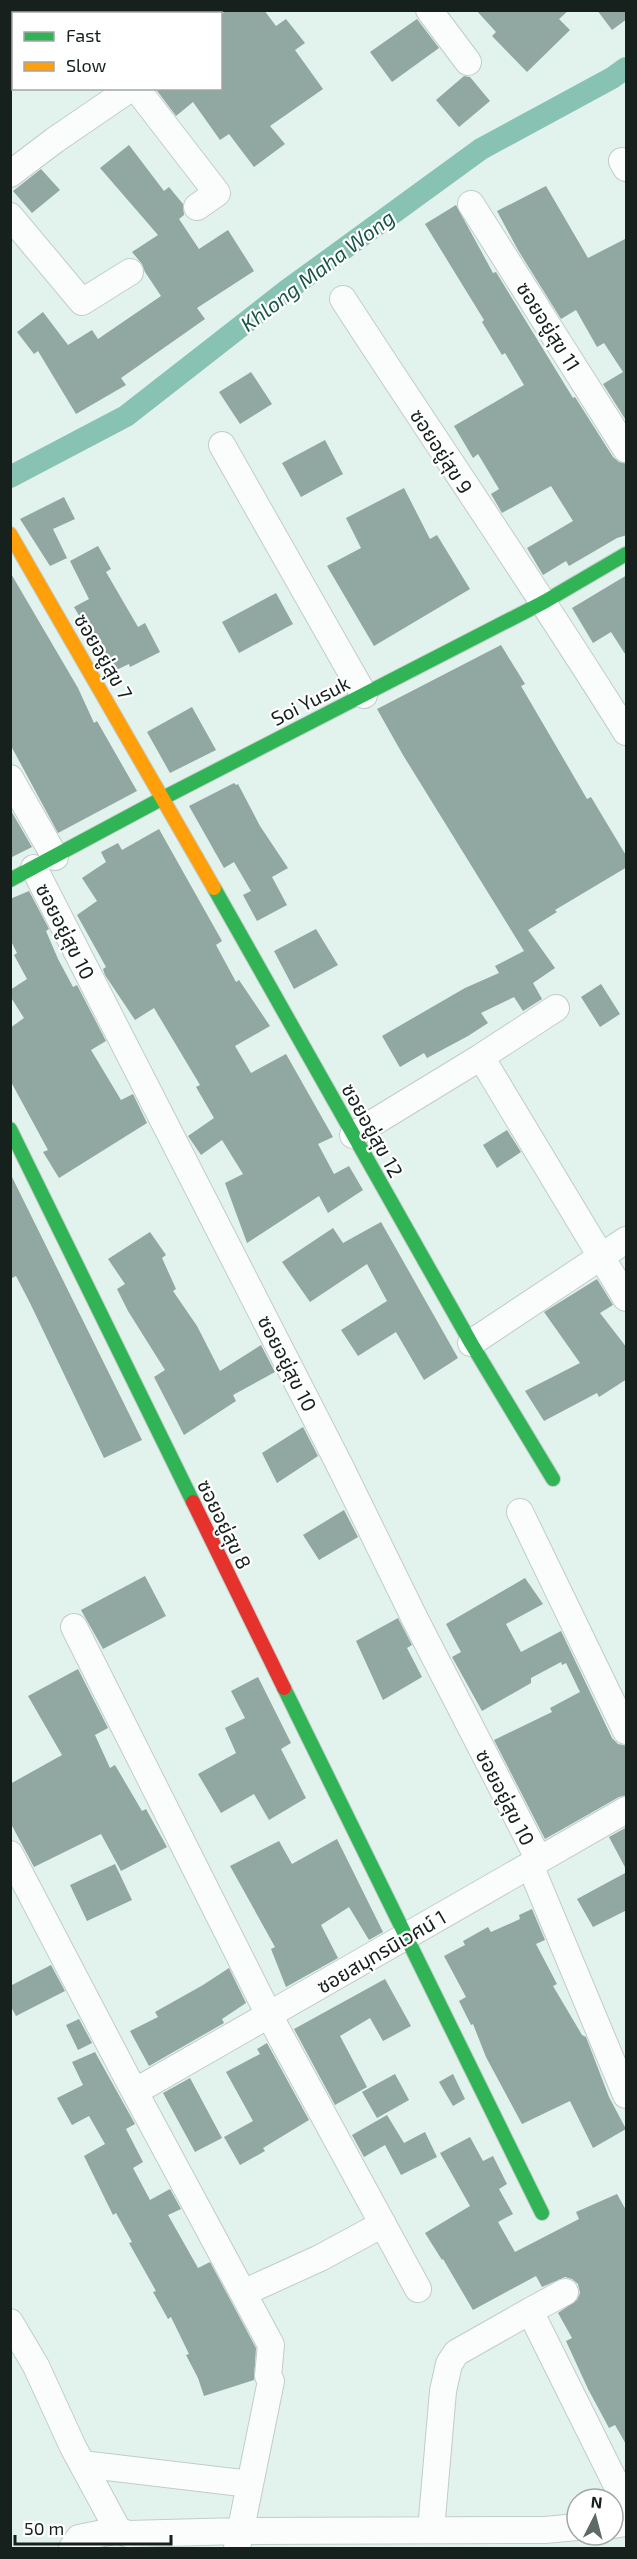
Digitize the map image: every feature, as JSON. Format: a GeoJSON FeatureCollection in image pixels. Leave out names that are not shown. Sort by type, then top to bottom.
{"type":"FeatureCollection","features":[{"type":"Feature","properties":{"kind":"street"},"geometry":{"type":"LineString","coordinates":[[429,10],[468,62]]}},
{"type":"Feature","properties":{"kind":"street"},"geometry":{"type":"LineString","coordinates":[[10,174],[128,90]]}},
{"type":"Feature","properties":{"kind":"street"},"geometry":{"type":"LineString","coordinates":[[138,90],[217,193],[197,207]]}},
{"type":"Feature","properties":{"kind":"street","name":"ซอยอยู่สุข 11"},"geometry":{"type":"LineString","coordinates":[[471,204],[627,449]]}},
{"type":"Feature","properties":{"kind":"street"},"geometry":{"type":"LineString","coordinates":[[10,216],[82,302],[130,272]]}},
{"type":"Feature","properties":{"kind":"street","name":"ซอยอยู่สุข 9"},"geometry":{"type":"LineString","coordinates":[[343,299],[453,469],[544,602],[627,732]]}},
{"type":"Feature","properties":{"kind":"street"},"geometry":{"type":"LineString","coordinates":[[222,445],[364,694]]}},
{"type":"Feature","properties":{"kind":"street","name":"ซอยอยู่สุข 7"},"geometry":{"type":"LineString","coordinates":[[10,534],[163,798]]}},
{"type":"Feature","properties":{"kind":"street","name":"Soi Yusuk"},"geometry":{"type":"LineString","coordinates":[[10,880],[163,798],[544,602],[627,554]]}},
{"type":"Feature","properties":{"kind":"street","name":"ซอยอยู่สุข 10"},"geometry":{"type":"LineString","coordinates":[[10,778],[44,862],[534,1862],[627,2095]]}},
{"type":"Feature","properties":{"kind":"street","name":"ซอยอยู่สุข 12"},"geometry":{"type":"LineString","coordinates":[[163,798],[471,1342],[553,1479]]}},
{"type":"Feature","properties":{"kind":"street"},"geometry":{"type":"LineString","coordinates":[[353,1135],[481,1058],[556,1008]]}},
{"type":"Feature","properties":{"kind":"street"},"geometry":{"type":"LineString","coordinates":[[481,1058],[627,1298]]}},
{"type":"Feature","properties":{"kind":"street","name":"ซอยอยู่สุข 8"},"geometry":{"type":"LineString","coordinates":[[10,1129],[542,2214]]}},
{"type":"Feature","properties":{"kind":"street"},"geometry":{"type":"LineString","coordinates":[[471,1342],[627,1240]]}},
{"type":"Feature","properties":{"kind":"street"},"geometry":{"type":"LineString","coordinates":[[520,1512],[627,1731]]}},
{"type":"Feature","properties":{"kind":"street"},"geometry":{"type":"LineString","coordinates":[[74,1627],[269,2015],[418,2289]]}},
{"type":"Feature","properties":{"kind":"street","name":"ซอยสมุทรนิเวศน์ 1"},"geometry":{"type":"LineString","coordinates":[[136,2091],[627,1810]]}},
{"type":"Feature","properties":{"kind":"street"},"geometry":{"type":"LineString","coordinates":[[10,1854],[271,2345],[268,2376],[271,2380],[239,2540]]}},
{"type":"Feature","properties":{"kind":"street"},"geometry":{"type":"LineString","coordinates":[[243,2293],[320,2258],[383,2224]]}},
{"type":"Feature","properties":{"kind":"street"},"geometry":{"type":"LineString","coordinates":[[431,2530],[443,2391],[449,2364],[456,2353],[565,2292]]}},
{"type":"Feature","properties":{"kind":"street"},"geometry":{"type":"LineString","coordinates":[[530,2311],[627,2504]]}},
{"type":"Feature","properties":{"kind":"street"},"geometry":{"type":"LineString","coordinates":[[10,2322],[36,2366],[82,2464],[118,2530]]}},
{"type":"Feature","properties":{"kind":"street"},"geometry":{"type":"LineString","coordinates":[[82,2464],[250,2484]]}},
{"type":"Feature","properties":{"kind":"street"},"geometry":{"type":"LineString","coordinates":[[72,2548],[79,2538],[118,2530],[128,2534],[239,2540],[431,2530],[509,2539],[565,2530]]}},
{"type":"Feature","properties":{"kind":"building"},"geometry":{"type":"Polygon","coordinates":[[[227,10],[264,10],[276,26],[286,19],[305,43],[295,50],[323,89],[270,126],[285,144],[254,167],[229,134],[220,140],[193,102],[176,116],[156,90],[222,90],[222,14],[227,10]]]}},
{"type":"Feature","properties":{"kind":"building"},"geometry":{"type":"Polygon","coordinates":[[[476,10],[569,10],[559,19],[570,30],[527,72],[492,36],[496,32],[476,10]]]}},
{"type":"Feature","properties":{"kind":"building"},"geometry":{"type":"Polygon","coordinates":[[[597,10],[627,10],[627,19],[612,30],[597,10]]]}},
{"type":"Feature","properties":{"kind":"building"},"geometry":{"type":"Polygon","coordinates":[[[417,19],[439,48],[392,82],[370,52],[417,19]]]}},
{"type":"Feature","properties":{"kind":"building"},"geometry":{"type":"Polygon","coordinates":[[[464,76],[470,77],[490,101],[459,127],[436,100],[464,76]]]}},
{"type":"Feature","properties":{"kind":"building"},"geometry":{"type":"Polygon","coordinates":[[[129,145],[164,191],[169,187],[183,204],[184,215],[179,219],[199,249],[228,230],[254,271],[197,308],[205,319],[121,378],[126,385],[76,414],[38,351],[34,354],[17,332],[43,312],[68,345],[92,330],[98,339],[161,296],[132,252],[158,235],[100,168],[129,145]]]}},
{"type":"Feature","properties":{"kind":"building"},"geometry":{"type":"Polygon","coordinates":[[[41,169],[60,190],[32,213],[13,191],[41,169]]]}},
{"type":"Feature","properties":{"kind":"building"},"geometry":{"type":"Polygon","coordinates":[[[546,186],[588,258],[627,238],[627,422],[603,384],[623,372],[604,343],[597,347],[576,310],[561,319],[518,250],[497,211],[546,186]]]}},
{"type":"Feature","properties":{"kind":"building"},"geometry":{"type":"Polygon","coordinates":[[[456,205],[493,273],[496,272],[573,398],[575,397],[613,457],[627,464],[627,535],[617,538],[569,566],[566,561],[543,575],[527,548],[573,521],[551,486],[502,513],[491,494],[499,489],[478,454],[473,458],[454,426],[524,385],[505,353],[502,355],[482,322],[484,320],[425,224],[456,205]]]}},
{"type":"Feature","properties":{"kind":"building"},"geometry":{"type":"Polygon","coordinates":[[[251,372],[272,404],[240,424],[219,392],[251,372]]]}},
{"type":"Feature","properties":{"kind":"building"},"geometry":{"type":"Polygon","coordinates":[[[325,440],[343,474],[301,497],[282,463],[325,440]]]}},
{"type":"Feature","properties":{"kind":"building"},"geometry":{"type":"Polygon","coordinates":[[[404,488],[430,539],[437,535],[470,589],[374,646],[327,566],[361,548],[346,518],[404,488]]]}},
{"type":"Feature","properties":{"kind":"building"},"geometry":{"type":"Polygon","coordinates":[[[64,497],[75,519],[53,529],[67,558],[50,566],[20,519],[64,497]]]}},
{"type":"Feature","properties":{"kind":"building"},"geometry":{"type":"Polygon","coordinates":[[[98,546],[111,569],[106,572],[138,627],[145,623],[160,652],[130,667],[129,664],[112,672],[74,607],[89,599],[70,561],[98,546]]]}},
{"type":"Feature","properties":{"kind":"building"},"geometry":{"type":"Polygon","coordinates":[[[10,572],[78,688],[94,723],[97,721],[137,791],[58,833],[10,744],[10,572]]]}},
{"type":"Feature","properties":{"kind":"building"},"geometry":{"type":"Polygon","coordinates":[[[627,575],[627,657],[611,632],[593,643],[572,608],[627,575]]]}},
{"type":"Feature","properties":{"kind":"building"},"geometry":{"type":"Polygon","coordinates":[[[276,593],[293,624],[239,653],[222,622],[276,593]]]}},
{"type":"Feature","properties":{"kind":"building"},"geometry":{"type":"Polygon","coordinates":[[[501,645],[525,684],[521,686],[587,799],[591,797],[627,857],[627,867],[555,910],[557,912],[528,930],[555,968],[533,983],[542,999],[523,1011],[514,997],[481,1013],[488,1023],[468,1036],[427,1058],[424,1053],[400,1067],[382,1036],[465,988],[499,973],[495,966],[524,951],[377,709],[501,645]]]}},
{"type":"Feature","properties":{"kind":"building"},"geometry":{"type":"Polygon","coordinates":[[[192,707],[216,750],[170,773],[147,732],[192,707]]]}},
{"type":"Feature","properties":{"kind":"building"},"geometry":{"type":"Polygon","coordinates":[[[234,783],[238,784],[260,826],[288,868],[272,877],[287,905],[257,921],[243,895],[251,891],[234,862],[224,868],[189,806],[234,783]]]}},
{"type":"Feature","properties":{"kind":"building"},"geometry":{"type":"Polygon","coordinates":[[[10,809],[32,847],[10,858],[10,809]]]}},
{"type":"Feature","properties":{"kind":"building"},"geometry":{"type":"Polygon","coordinates":[[[159,829],[222,941],[216,945],[236,982],[239,980],[270,1026],[235,1046],[251,1073],[286,1054],[333,1137],[318,1144],[334,1174],[349,1166],[363,1190],[328,1213],[319,1196],[247,1243],[225,1183],[243,1174],[222,1140],[201,1155],[188,1136],[214,1118],[196,1087],[200,1085],[154,1008],[135,1020],[105,975],[103,969],[106,967],[77,915],[97,901],[82,878],[106,862],[101,852],[118,843],[122,850],[159,829]]]}},
{"type":"Feature","properties":{"kind":"building"},"geometry":{"type":"Polygon","coordinates":[[[29,891],[49,929],[46,931],[58,959],[73,987],[77,985],[106,1041],[91,1050],[121,1100],[133,1094],[147,1123],[59,1178],[43,1152],[48,1150],[10,1080],[10,1028],[24,1018],[10,996],[10,990],[27,979],[14,955],[17,953],[10,939],[10,899],[29,891]]]}},
{"type":"Feature","properties":{"kind":"building"},"geometry":{"type":"Polygon","coordinates":[[[316,929],[338,965],[294,989],[274,951],[316,929]]]}},
{"type":"Feature","properties":{"kind":"building"},"geometry":{"type":"Polygon","coordinates":[[[601,984],[620,1014],[600,1027],[581,997],[601,984]]]}},
{"type":"Feature","properties":{"kind":"building"},"geometry":{"type":"Polygon","coordinates":[[[507,1130],[521,1152],[497,1168],[483,1145],[507,1130]]]}},
{"type":"Feature","properties":{"kind":"building"},"geometry":{"type":"Polygon","coordinates":[[[10,1173],[142,1440],[104,1458],[16,1276],[10,1279],[10,1173]]]}},
{"type":"Feature","properties":{"kind":"building"},"geometry":{"type":"Polygon","coordinates":[[[381,1222],[458,1358],[424,1380],[396,1332],[358,1356],[341,1330],[387,1301],[367,1264],[310,1302],[282,1262],[333,1228],[343,1243],[381,1222]]]}},
{"type":"Feature","properties":{"kind":"building"},"geometry":{"type":"Polygon","coordinates":[[[150,1232],[166,1255],[162,1258],[176,1289],[173,1291],[197,1326],[220,1371],[261,1345],[275,1372],[233,1395],[236,1401],[184,1435],[154,1377],[165,1370],[128,1311],[117,1289],[125,1284],[108,1259],[150,1232]]]}},
{"type":"Feature","properties":{"kind":"building"},"geometry":{"type":"Polygon","coordinates":[[[597,1279],[613,1305],[600,1313],[627,1348],[627,1379],[599,1397],[597,1393],[544,1421],[525,1391],[580,1363],[544,1312],[597,1279]]]}},
{"type":"Feature","properties":{"kind":"building"},"geometry":{"type":"Polygon","coordinates":[[[303,1427],[318,1456],[277,1483],[262,1453],[303,1427]]]}},
{"type":"Feature","properties":{"kind":"building"},"geometry":{"type":"Polygon","coordinates":[[[344,1510],[358,1537],[319,1560],[303,1535],[344,1510]]]}},
{"type":"Feature","properties":{"kind":"building"},"geometry":{"type":"Polygon","coordinates":[[[145,1576],[166,1616],[103,1649],[81,1610],[145,1576]]]}},
{"type":"Feature","properties":{"kind":"building"},"geometry":{"type":"Polygon","coordinates":[[[525,1578],[543,1604],[506,1624],[521,1652],[561,1631],[612,1738],[618,1744],[627,1746],[627,1795],[619,1797],[545,1839],[494,1740],[552,1712],[550,1708],[580,1692],[566,1663],[562,1665],[561,1662],[531,1678],[531,1683],[482,1711],[452,1657],[461,1652],[446,1624],[525,1578]]]}},
{"type":"Feature","properties":{"kind":"building"},"geometry":{"type":"Polygon","coordinates":[[[398,1618],[412,1645],[407,1648],[422,1677],[383,1700],[356,1641],[398,1618]]]}},
{"type":"Feature","properties":{"kind":"building"},"geometry":{"type":"Polygon","coordinates":[[[78,1669],[108,1728],[95,1735],[110,1768],[115,1765],[142,1811],[146,1809],[167,1847],[121,1871],[101,1834],[34,1867],[10,1822],[10,1784],[62,1755],[28,1696],[78,1669]]]}},
{"type":"Feature","properties":{"kind":"building"},"geometry":{"type":"Polygon","coordinates":[[[258,1677],[291,1743],[281,1749],[306,1798],[269,1820],[254,1794],[221,1813],[198,1774],[236,1753],[225,1728],[245,1718],[231,1691],[258,1677]]]}},
{"type":"Feature","properties":{"kind":"building"},"geometry":{"type":"Polygon","coordinates":[[[627,1827],[627,1871],[609,1837],[627,1827]]]}},
{"type":"Feature","properties":{"kind":"building"},"geometry":{"type":"Polygon","coordinates":[[[337,1839],[383,1932],[369,1940],[349,1907],[321,1925],[338,1958],[286,1987],[271,1949],[275,1947],[230,1866],[279,1841],[292,1864],[337,1839]]]}},
{"type":"Feature","properties":{"kind":"building"},"geometry":{"type":"Polygon","coordinates":[[[115,1864],[132,1900],[87,1921],[70,1885],[115,1864]]]}},
{"type":"Feature","properties":{"kind":"building"},"geometry":{"type":"Polygon","coordinates":[[[627,1872],[627,1910],[593,1927],[577,1899],[627,1872]]]}},
{"type":"Feature","properties":{"kind":"building"},"geometry":{"type":"Polygon","coordinates":[[[532,1909],[545,1940],[536,1944],[557,1984],[553,1986],[582,2035],[586,2037],[609,2097],[626,2129],[593,2148],[570,2101],[522,2124],[486,2057],[473,2024],[471,2025],[459,2001],[466,1997],[444,1956],[465,1945],[463,1941],[488,1927],[491,1932],[520,1919],[519,1915],[532,1909]]]}},
{"type":"Feature","properties":{"kind":"building"},"geometry":{"type":"Polygon","coordinates":[[[51,1965],[65,1991],[16,2016],[10,2005],[10,1986],[51,1965]]]}},
{"type":"Feature","properties":{"kind":"building"},"geometry":{"type":"Polygon","coordinates":[[[229,1968],[246,2003],[222,2019],[224,2023],[149,2066],[130,2031],[158,2017],[155,2012],[229,1968]]]}},
{"type":"Feature","properties":{"kind":"building"},"geometry":{"type":"Polygon","coordinates":[[[385,1979],[411,2026],[383,2041],[370,2018],[340,2036],[367,2087],[335,2105],[294,2029],[385,1979]]]}},
{"type":"Feature","properties":{"kind":"building"},"geometry":{"type":"Polygon","coordinates":[[[79,2019],[92,2043],[78,2050],[66,2025],[79,2019]]]}},
{"type":"Feature","properties":{"kind":"building"},"geometry":{"type":"Polygon","coordinates":[[[267,2043],[309,2120],[263,2148],[265,2151],[240,2165],[224,2137],[253,2121],[226,2072],[260,2054],[257,2049],[267,2043]]]}},
{"type":"Feature","properties":{"kind":"building"},"geometry":{"type":"Polygon","coordinates":[[[95,2052],[135,2124],[126,2129],[143,2162],[133,2168],[150,2200],[170,2189],[181,2209],[168,2215],[198,2268],[210,2262],[256,2348],[254,2380],[204,2396],[186,2355],[189,2354],[171,2317],[168,2319],[153,2292],[156,2291],[129,2243],[132,2242],[116,2213],[113,2215],[84,2156],[105,2144],[89,2116],[72,2125],[57,2098],[83,2085],[72,2062],[95,2052]]]}},
{"type":"Feature","properties":{"kind":"building"},"geometry":{"type":"Polygon","coordinates":[[[395,2074],[409,2100],[377,2118],[362,2092],[395,2074]]]}},
{"type":"Feature","properties":{"kind":"building"},"geometry":{"type":"Polygon","coordinates":[[[453,2074],[465,2099],[453,2106],[439,2082],[453,2074]]]}},
{"type":"Feature","properties":{"kind":"building"},"geometry":{"type":"Polygon","coordinates":[[[190,2078],[222,2138],[195,2152],[163,2093],[190,2078]]]}},
{"type":"Feature","properties":{"kind":"building"},"geometry":{"type":"Polygon","coordinates":[[[387,2115],[404,2143],[425,2132],[437,2157],[401,2175],[385,2145],[364,2157],[352,2135],[387,2115]]]}},
{"type":"Feature","properties":{"kind":"building"},"geometry":{"type":"Polygon","coordinates":[[[470,2137],[483,2161],[493,2156],[507,2184],[499,2189],[513,2214],[498,2222],[515,2252],[579,2219],[576,2212],[617,2194],[627,2212],[627,2446],[615,2425],[609,2428],[566,2341],[572,2338],[558,2313],[577,2300],[580,2293],[578,2284],[565,2277],[542,2287],[536,2276],[473,2310],[425,2233],[470,2206],[440,2153],[470,2137]]]}},
{"type":"Feature","properties":{"kind":"waterway","name":"Khlong Maha Wong"},"geometry":{"type":"LineString","coordinates":[[10,477],[126,416],[286,291],[481,149],[612,78],[626,68]]}},
{"type":"Feature","properties":{"kind":"traffic: fast"},"geometry":{"type":"LineString","coordinates":[[10,880],[163,798],[544,602],[626,554]]}},
{"type":"Feature","properties":{"kind":"traffic: fast"},"geometry":{"type":"LineString","coordinates":[[214,888],[471,1343],[553,1479]]}},
{"type":"Feature","properties":{"kind":"traffic: fast"},"geometry":{"type":"LineString","coordinates":[[10,1129],[193,1502]]}},
{"type":"Feature","properties":{"kind":"traffic: fast"},"geometry":{"type":"LineString","coordinates":[[284,1688],[542,2213]]}},
{"type":"Feature","properties":{"kind":"traffic: slow"},"geometry":{"type":"LineString","coordinates":[[10,534],[214,888]]}},
{"type":"Feature","properties":{"kind":"traffic: jam"},"geometry":{"type":"LineString","coordinates":[[193,1502],[284,1688]]}}]}
